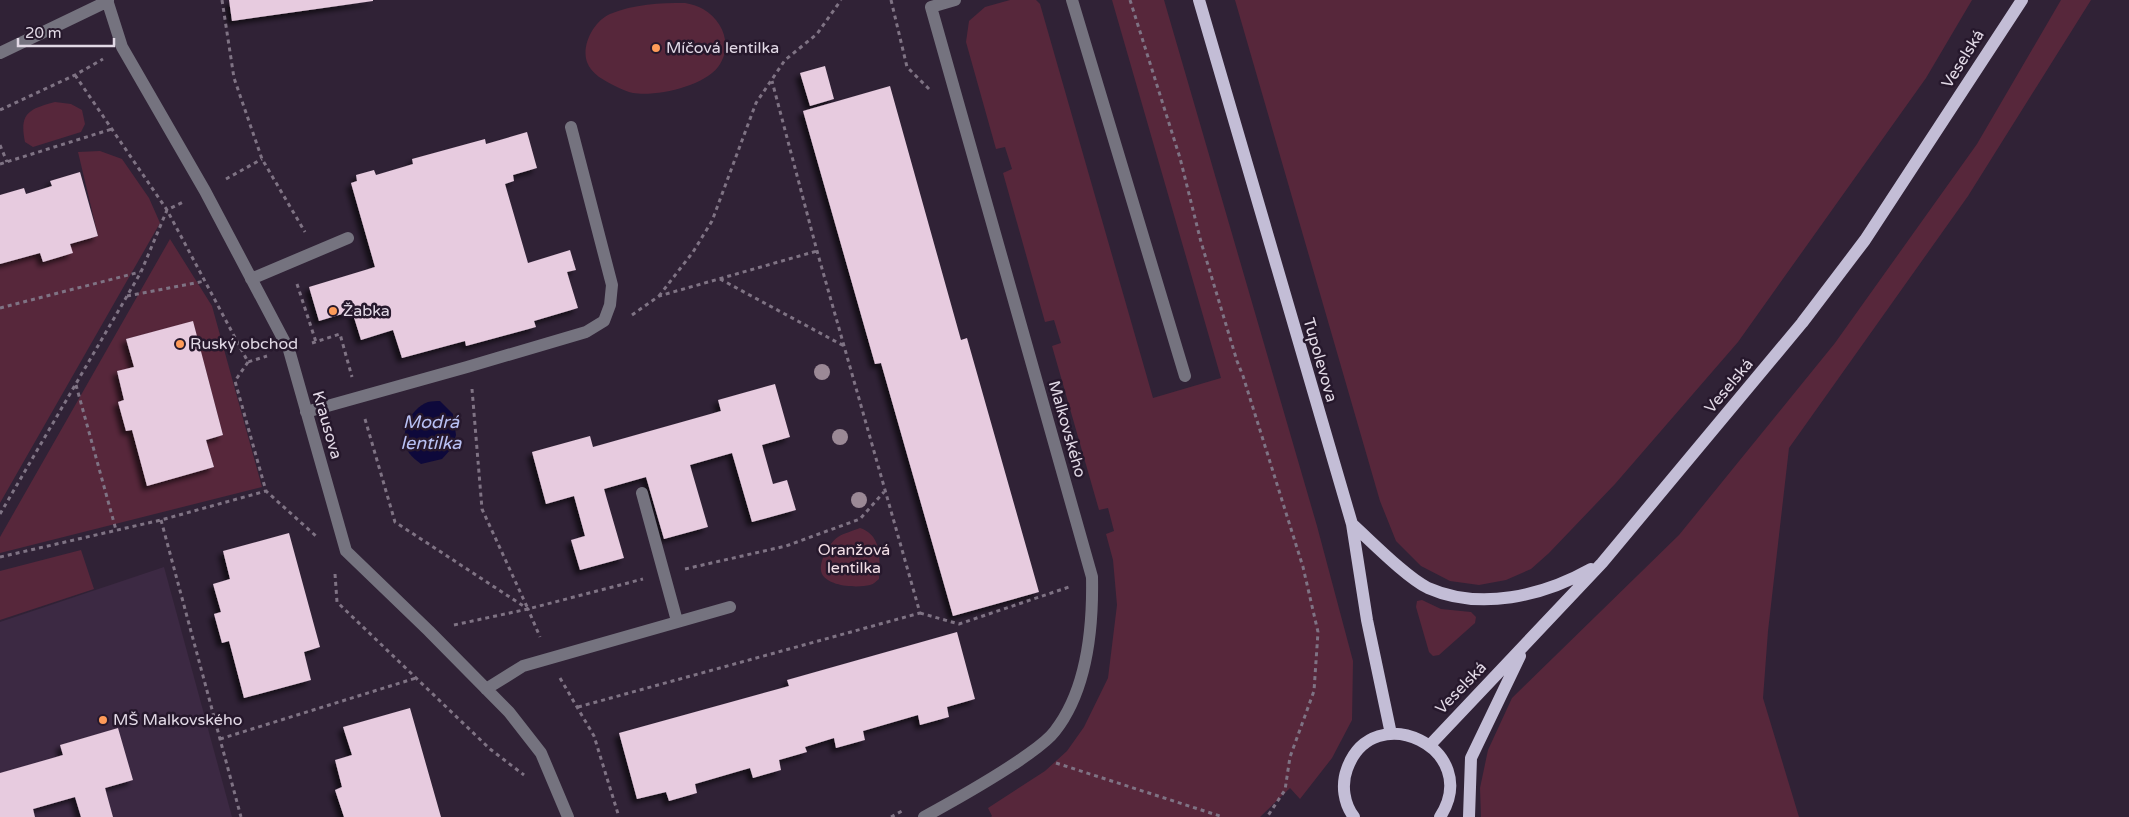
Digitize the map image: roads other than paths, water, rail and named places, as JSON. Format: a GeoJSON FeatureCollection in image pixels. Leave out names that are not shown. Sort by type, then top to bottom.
{"type":"FeatureCollection","features":[{"type":"Feature","properties":{"kind":"main road","name":"Tupolevova"},"geometry":{"type":"LineString","coordinates":[[1199,0],[1352,524],[1367,620],[1391,734]]}},
{"type":"Feature","properties":{"kind":"main road","name":"Veselská"},"geometry":{"type":"LineString","coordinates":[[2011,14],[2016,0]]}},
{"type":"Feature","properties":{"kind":"main road","name":"Veselská"},"geometry":{"type":"LineString","coordinates":[[1430,745],[1602,563],[1802,323],[1859,247],[2022,0]]}},
{"type":"Feature","properties":{"kind":"main road"},"geometry":{"type":"LineString","coordinates":[[1352,524],[1390,558],[1427,587],[1454,596],[1476,600],[1502,598],[1537,591],[1578,576],[1602,563]]}},
{"type":"Feature","properties":{"kind":"main road"},"geometry":{"type":"LineString","coordinates":[[1469,817],[1471,758],[1525,645]]}},
{"type":"Feature","properties":{"kind":"main road"},"geometry":{"type":"LineString","coordinates":[[1351,816],[1344,783],[1349,764],[1362,746],[1380,736],[1391,734],[1411,736],[1430,745],[1443,761],[1449,780],[1448,800],[1440,817]]}},
{"type":"Feature","properties":{"kind":"street","name":"Malkovského"},"geometry":{"type":"LineString","coordinates":[[924,817],[992,779],[1038,747],[1055,731],[1068,710],[1080,678],[1088,646],[1092,612],[1092,577],[931,3],[955,0]]}},
{"type":"Feature","properties":{"kind":"street"},"geometry":{"type":"LineString","coordinates":[[1072,0],[1185,376]]}},
{"type":"Feature","properties":{"kind":"street"},"geometry":{"type":"LineString","coordinates":[[0,53],[108,1]]}},
{"type":"Feature","properties":{"kind":"street","name":"Krausova"},"geometry":{"type":"LineString","coordinates":[[108,1],[122,47],[205,191],[289,350],[346,551],[509,712],[541,753],[568,817]]}},
{"type":"Feature","properties":{"kind":"street"},"geometry":{"type":"LineString","coordinates":[[306,412],[467,368],[586,332],[604,321],[610,305],[612,285],[571,127]]}},
{"type":"Feature","properties":{"kind":"street"},"geometry":{"type":"LineString","coordinates":[[251,279],[348,238]]}},
{"type":"Feature","properties":{"kind":"street"},"geometry":{"type":"LineString","coordinates":[[642,493],[677,622]]}},
{"type":"Feature","properties":{"kind":"street"},"geometry":{"type":"LineString","coordinates":[[486,689],[523,666],[730,607]]}},
{"type":"Feature","properties":{"kind":"water","name":"Modrá lentilka"},"geometry":{"type":"Polygon","coordinates":[[[440,401],[453,414],[456,435],[452,448],[442,459],[421,464],[409,453],[406,446],[405,431],[407,423],[415,410],[421,405],[440,401]]]}},
{"type":"Feature","properties":{"kind":"place","name":"Míčová lentilka"},"geometry":{"type":"Point","coordinates":[656,48]}},
{"type":"Feature","properties":{"kind":"place","name":"Žabka"},"geometry":{"type":"Point","coordinates":[333,311]}},
{"type":"Feature","properties":{"kind":"place","name":"Ruský obchod"},"geometry":{"type":"Point","coordinates":[180,344]}},
{"type":"Feature","properties":{"kind":"place","name":"MŠ Malkovského"},"geometry":{"type":"Point","coordinates":[103,720]}},
{"type":"Feature","properties":{"kind":"park label","name":"Oranžová lentilka"},"geometry":{"type":"Point","coordinates":[854,559]}}]}
